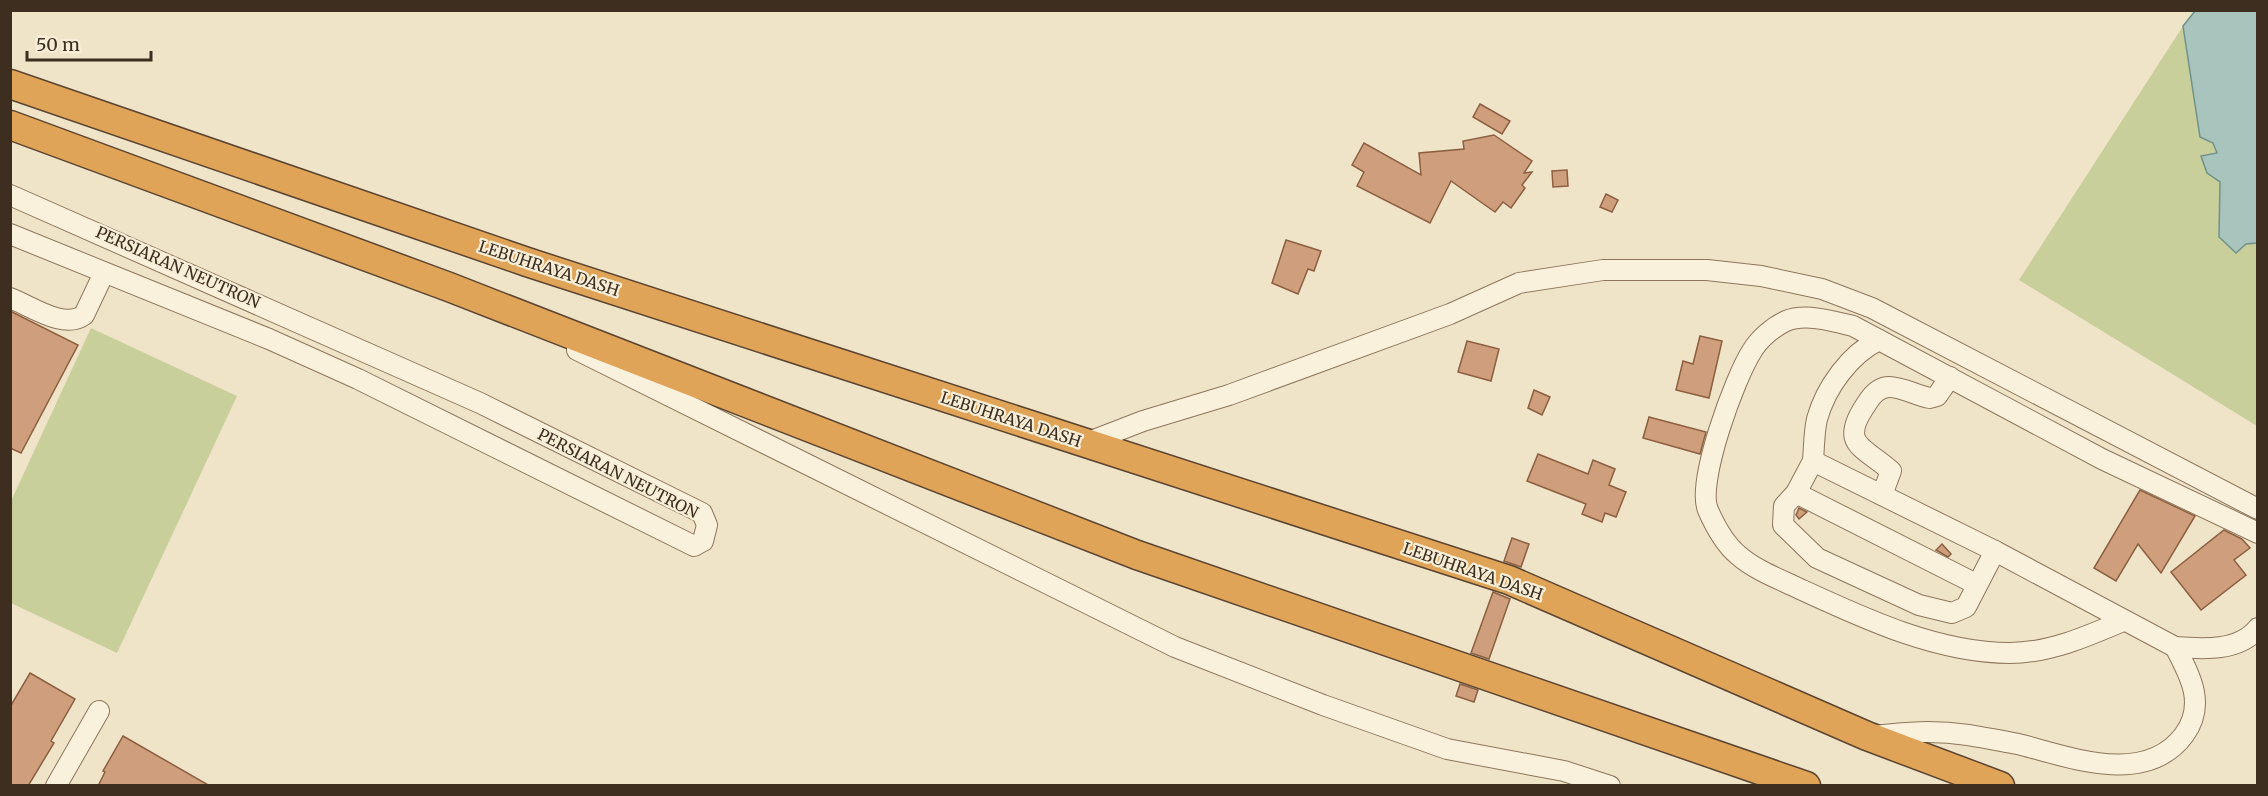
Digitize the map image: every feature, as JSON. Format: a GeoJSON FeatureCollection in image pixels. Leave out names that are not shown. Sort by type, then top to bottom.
{"type":"FeatureCollection","features":[{"type":"Feature","properties":{"kind":"highway","name":"LEBUHRAYA DASH"},"geometry":{"type":"LineString","coordinates":[[10,84],[527,262],[1509,580],[1868,736],[2000,786]]}},
{"type":"Feature","properties":{"kind":"highway"},"geometry":{"type":"LineString","coordinates":[[10,125],[448,287],[1137,555],[1806,786]]}},
{"type":"Feature","properties":{"kind":"street","name":"PERSIARAN NEUTRON"},"geometry":{"type":"LineString","coordinates":[[10,195],[469,398],[628,476],[702,513],[707,525],[703,541],[694,546],[358,379],[269,339],[10,234]]}},
{"type":"Feature","properties":{"kind":"street"},"geometry":{"type":"LineString","coordinates":[[1086,443],[1143,421],[1229,394],[1450,315],[1519,283],[1603,270],[1707,270],[1761,276],[1822,290],[1872,308],[2251,506],[2235,521]]}},
{"type":"Feature","properties":{"kind":"street"},"geometry":{"type":"LineString","coordinates":[[10,298],[66,321],[78,320],[84,315],[104,273]]}},
{"type":"Feature","properties":{"kind":"street"},"geometry":{"type":"LineString","coordinates":[[448,287],[926,521],[1175,647],[1323,705],[1447,749],[1564,771],[1610,786]]}},
{"type":"Feature","properties":{"kind":"street"},"geometry":{"type":"LineString","coordinates":[[2124,621],[2086,637],[2055,646],[2012,653],[1964,649],[1901,631],[1845,610],[1769,574],[1738,555],[1720,533],[1706,508],[1705,484],[1734,386],[1752,349],[1771,330],[1788,320],[1820,319],[1853,326],[1899,348],[2102,459],[2258,533]]}},
{"type":"Feature","properties":{"kind":"street"},"geometry":{"type":"LineString","coordinates":[[1899,348],[1908,328]]}},
{"type":"Feature","properties":{"kind":"street"},"geometry":{"type":"LineString","coordinates":[[1880,340],[1860,349],[1832,387],[1817,420],[1813,461],[1796,493],[1784,506],[1783,525],[1817,558],[1919,605],[1942,612],[1952,613],[1966,608],[1976,584],[1995,551]]}},
{"type":"Feature","properties":{"kind":"street"},"geometry":{"type":"LineString","coordinates":[[1882,495],[1891,471],[1861,450],[1853,438],[1853,429],[1860,414],[1879,390],[1890,387],[1930,398],[1937,396],[1950,377]]}},
{"type":"Feature","properties":{"kind":"street"},"geometry":{"type":"LineString","coordinates":[[1813,461],[1995,551],[2175,648],[2203,649],[2232,645],[2251,636],[2258,628]]}},
{"type":"Feature","properties":{"kind":"street"},"geometry":{"type":"LineString","coordinates":[[1796,493],[1976,584]]}},
{"type":"Feature","properties":{"kind":"street"},"geometry":{"type":"LineString","coordinates":[[1868,736],[1919,730],[1966,735],[2111,765],[2149,761],[2174,748],[2193,723],[2197,704],[2190,676],[2175,648]]}},
{"type":"Feature","properties":{"kind":"street"},"geometry":{"type":"LineString","coordinates":[[56,786],[99,711]]}},
{"type":"Feature","properties":{"kind":"green space"},"geometry":{"type":"Polygon","coordinates":[[[2183,26],[2200,137],[2213,143],[2217,153],[2201,156],[2207,173],[2220,181],[2222,193],[2246,244],[2257,243],[2257,426],[2019,280],[2183,26]]]}},
{"type":"Feature","properties":{"kind":"green space"},"geometry":{"type":"Polygon","coordinates":[[[91,328],[237,396],[117,653],[11,603],[11,501],[91,328]]]}},
{"type":"Feature","properties":{"kind":"water"},"geometry":{"type":"Polygon","coordinates":[[[2195,11],[2257,11],[2257,243],[2246,244],[2236,253],[2219,237],[2220,182],[2207,173],[2201,156],[2217,153],[2213,143],[2200,137],[2183,26],[2195,11]]]}},
{"type":"Feature","properties":{"kind":"building"},"geometry":{"type":"Polygon","coordinates":[[[1480,104],[1510,121],[1502,134],[1473,117],[1480,104]]]}},
{"type":"Feature","properties":{"kind":"building"},"geometry":{"type":"Polygon","coordinates":[[[1494,135],[1532,161],[1524,173],[1532,172],[1522,185],[1525,188],[1511,208],[1503,202],[1495,212],[1451,181],[1430,223],[1357,186],[1364,172],[1352,165],[1364,143],[1421,175],[1419,153],[1464,149],[1463,141],[1494,135]]]}},
{"type":"Feature","properties":{"kind":"building"},"geometry":{"type":"Polygon","coordinates":[[[1567,170],[1568,186],[1553,187],[1552,171],[1567,170]]]}},
{"type":"Feature","properties":{"kind":"building"},"geometry":{"type":"Polygon","coordinates":[[[1606,194],[1618,200],[1612,212],[1600,207],[1606,194]]]}},
{"type":"Feature","properties":{"kind":"building"},"geometry":{"type":"Polygon","coordinates":[[[1286,240],[1321,251],[1314,271],[1308,269],[1298,294],[1272,283],[1286,240]]]}},
{"type":"Feature","properties":{"kind":"building"},"geometry":{"type":"Polygon","coordinates":[[[10,311],[78,345],[21,453],[10,448],[10,311]]]}},
{"type":"Feature","properties":{"kind":"building"},"geometry":{"type":"Polygon","coordinates":[[[1700,336],[1722,341],[1709,398],[1676,390],[1683,361],[1693,364],[1700,336]]]}},
{"type":"Feature","properties":{"kind":"building"},"geometry":{"type":"Polygon","coordinates":[[[1467,341],[1499,349],[1491,381],[1458,372],[1467,341]]]}},
{"type":"Feature","properties":{"kind":"building"},"geometry":{"type":"Polygon","coordinates":[[[1534,390],[1550,397],[1542,415],[1528,408],[1534,390]]]}},
{"type":"Feature","properties":{"kind":"building"},"geometry":{"type":"Polygon","coordinates":[[[1649,417],[1706,432],[1700,454],[1643,438],[1649,417]]]}},
{"type":"Feature","properties":{"kind":"building"},"geometry":{"type":"Polygon","coordinates":[[[1538,454],[1588,474],[1593,460],[1615,469],[1609,485],[1626,492],[1616,517],[1605,513],[1602,522],[1582,514],[1586,504],[1527,481],[1538,454]]]}},
{"type":"Feature","properties":{"kind":"building"},"geometry":{"type":"Polygon","coordinates":[[[2140,490],[2195,516],[2161,573],[2138,544],[2116,581],[2094,568],[2140,490]]]}},
{"type":"Feature","properties":{"kind":"building"},"geometry":{"type":"Polygon","coordinates":[[[1799,508],[1807,512],[1799,519],[1796,515],[1799,508]]]}},
{"type":"Feature","properties":{"kind":"building"},"geometry":{"type":"Polygon","coordinates":[[[2224,530],[2242,539],[2250,548],[2234,560],[2246,575],[2201,610],[2171,572],[2224,530]]]}},
{"type":"Feature","properties":{"kind":"building"},"geometry":{"type":"Polygon","coordinates":[[[1512,538],[1529,544],[1521,567],[1504,561],[1512,538]]]}},
{"type":"Feature","properties":{"kind":"building"},"geometry":{"type":"Polygon","coordinates":[[[1942,544],[1951,554],[1948,557],[1936,550],[1942,544]]]}},
{"type":"Feature","properties":{"kind":"building"},"geometry":{"type":"Polygon","coordinates":[[[1493,592],[1510,599],[1489,659],[1471,653],[1493,592]]]}},
{"type":"Feature","properties":{"kind":"building"},"geometry":{"type":"Polygon","coordinates":[[[30,673],[75,699],[51,741],[54,743],[28,786],[10,786],[10,707],[30,673]]]}},
{"type":"Feature","properties":{"kind":"building"},"geometry":{"type":"Polygon","coordinates":[[[1460,684],[1478,690],[1474,702],[1456,696],[1460,684]]]}},
{"type":"Feature","properties":{"kind":"building"},"geometry":{"type":"Polygon","coordinates":[[[123,736],[210,786],[98,786],[105,772],[103,771],[123,736]]]}}]}
